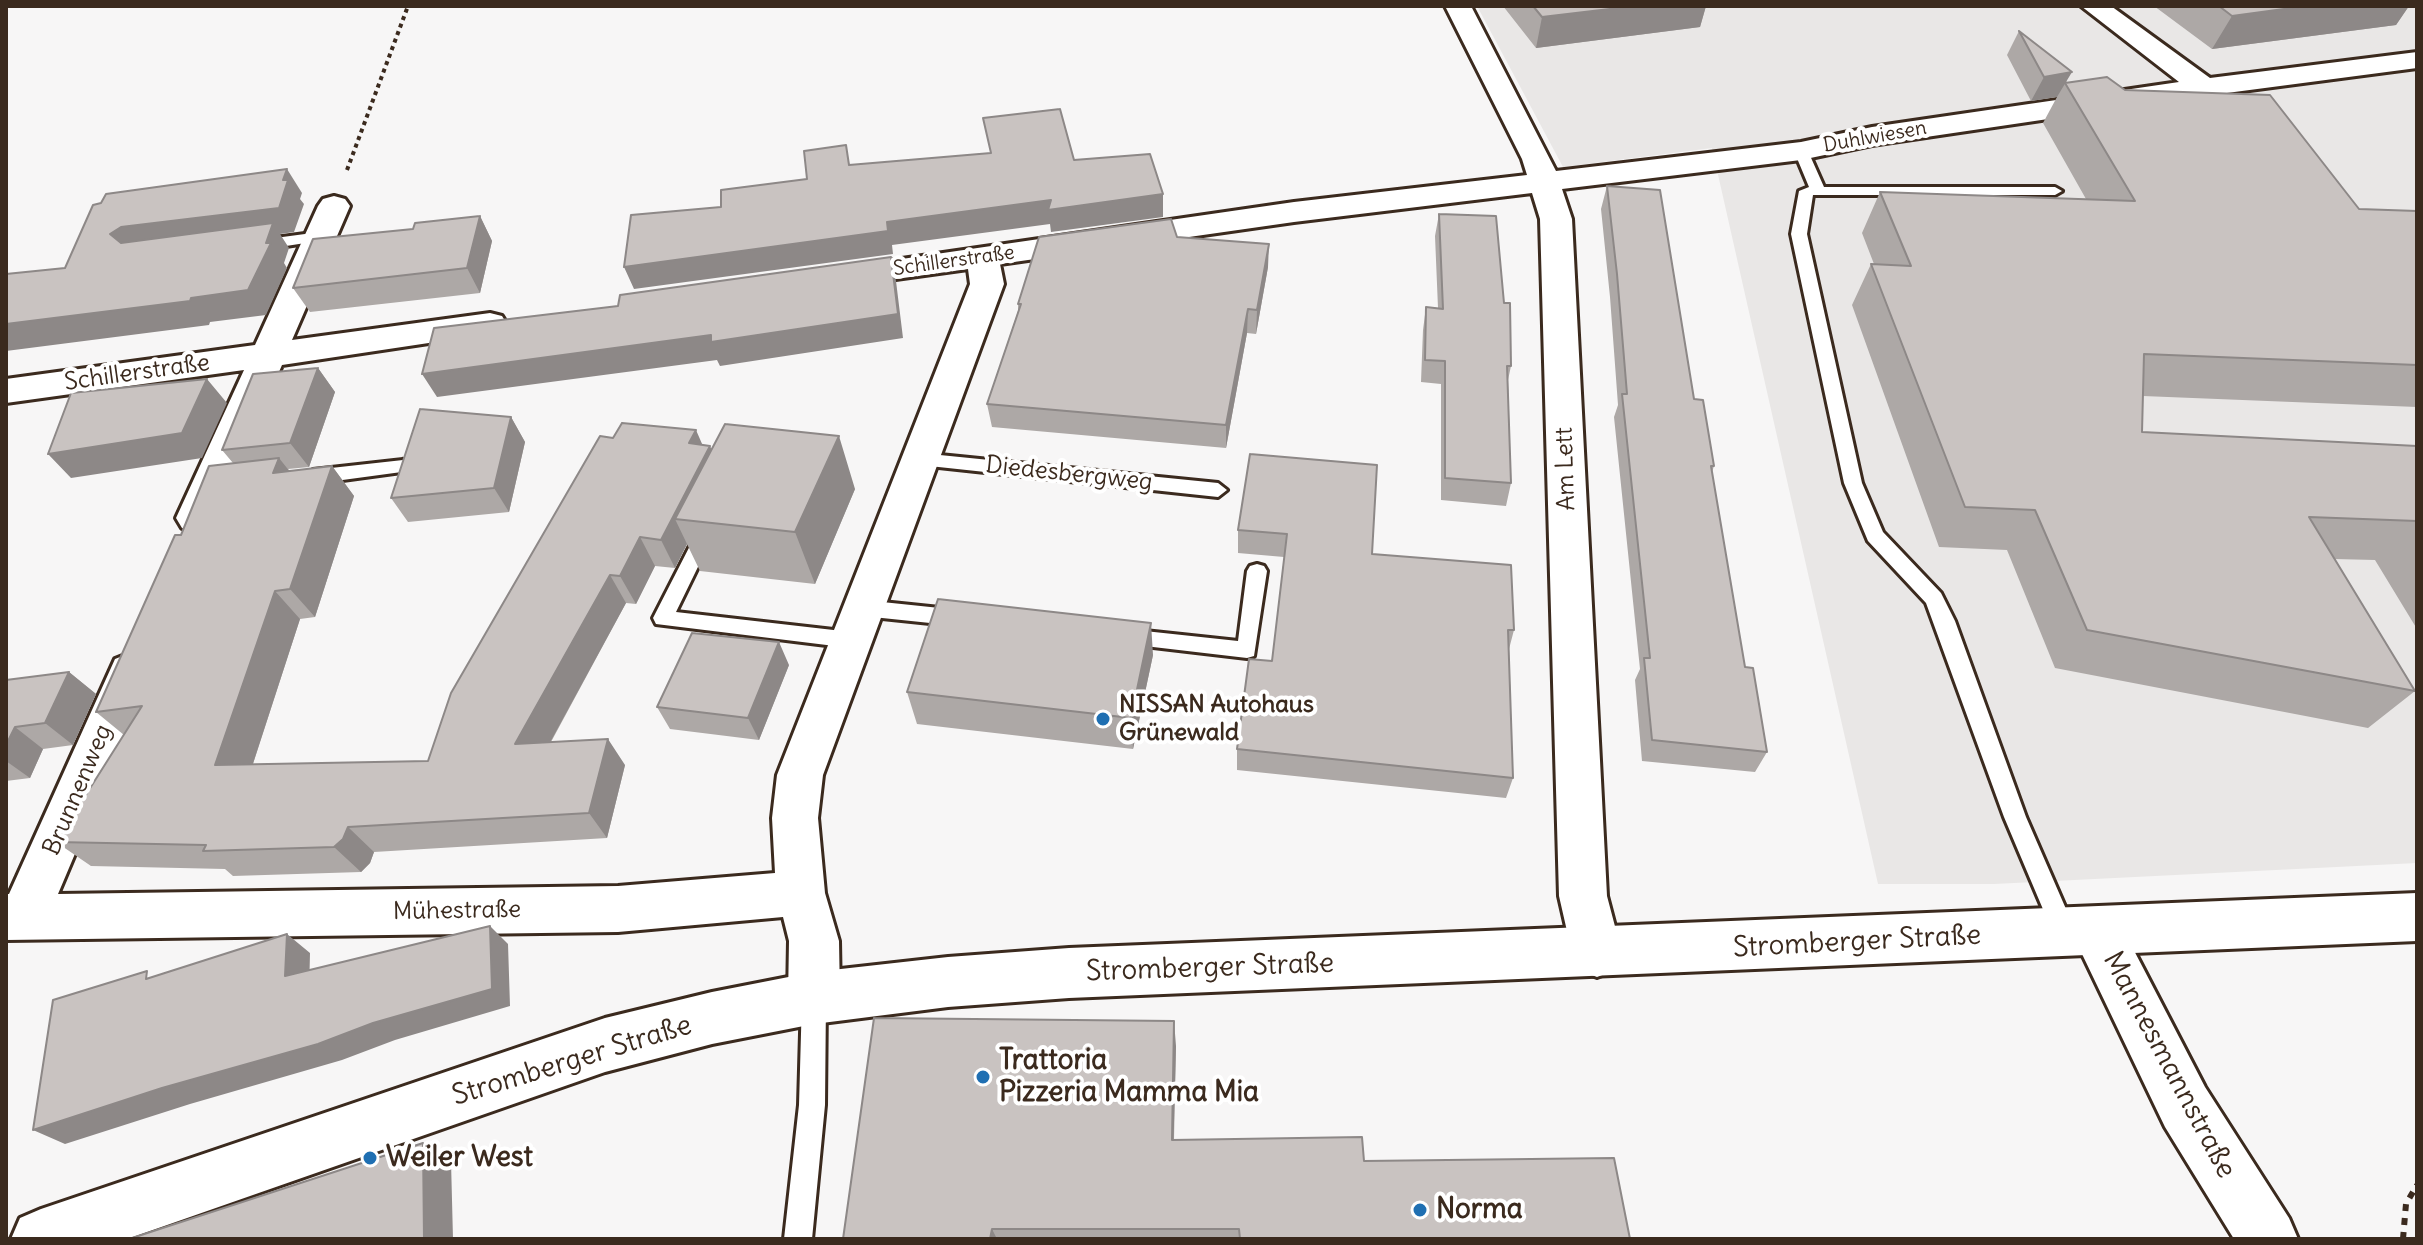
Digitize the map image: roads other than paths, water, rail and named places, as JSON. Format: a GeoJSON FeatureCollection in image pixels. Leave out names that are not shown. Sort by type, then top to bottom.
{"type":"FeatureCollection","features":[{"type":"Feature","properties":{"kind":"main road","name":"Stromberger Straße"},"geometry":{"type":"LineString","coordinates":[[41,1239],[605,1045],[712,1018],[814,998],[948,982],[1069,973],[2417,917]]}},
{"type":"Feature","properties":{"kind":"main road","name":"Mannesmannstraße"},"geometry":{"type":"LineString","coordinates":[[2080,932],[2268,1239]]}},
{"type":"Feature","properties":{"kind":"street","name":"Am Lett"},"geometry":{"type":"LineString","coordinates":[[1458,6],[1537,159],[1556,219],[1583,896],[1597,953]]}},
{"type":"Feature","properties":{"kind":"street"},"geometry":{"type":"LineString","coordinates":[[2094,6],[2204,87]]}},
{"type":"Feature","properties":{"kind":"street","name":"Duhlwiesen"},"geometry":{"type":"LineString","coordinates":[[1545,183],[1801,151],[1872,136],[2204,87],[2417,60]]}},
{"type":"Feature","properties":{"kind":"street","name":"Schillerstraße"},"geometry":{"type":"LineString","coordinates":[[812,281],[1294,212],[1545,183]]}},
{"type":"Feature","properties":{"kind":"street"},"geometry":{"type":"LineString","coordinates":[[178,559],[217,487],[268,354],[334,206]]}},
{"type":"Feature","properties":{"kind":"street"},"geometry":{"type":"LineString","coordinates":[[814,998],[814,941],[801,893],[795,818],[800,775],[987,284],[983,258]]}},
{"type":"Feature","properties":{"kind":"street","name":"Schillerstraße"},"geometry":{"type":"LineString","coordinates":[[6,391],[517,321]]}},
{"type":"Feature","properties":{"kind":"street","name":"Brunnenweg"},"geometry":{"type":"LineString","coordinates":[[15,917],[148,631]]}},
{"type":"Feature","properties":{"kind":"street","name":"Mühestraße"},"geometry":{"type":"LineString","coordinates":[[15,917],[618,909],[801,893]]}},
{"type":"Feature","properties":{"kind":"lane"},"geometry":{"type":"LineString","coordinates":[[1801,151],[1810,177],[1820,191]]}},
{"type":"Feature","properties":{"kind":"lane"},"geometry":{"type":"LineString","coordinates":[[2055,191],[1806,191],[1799,234],[1853,483],[1875,536],[1934,598],[2015,817],[2080,932]]}},
{"type":"Feature","properties":{"kind":"lane"},"geometry":{"type":"LineString","coordinates":[[245,247],[320,237]]}},
{"type":"Feature","properties":{"kind":"lane","name":"Diedesbergweg"},"geometry":{"type":"LineString","coordinates":[[920,459],[1218,490]]}},
{"type":"Feature","properties":{"kind":"lane"},"geometry":{"type":"LineString","coordinates":[[299,478],[403,466]]}},
{"type":"Feature","properties":{"kind":"lane"},"geometry":{"type":"LineString","coordinates":[[711,521],[663,618],[857,624],[986,621]]}},
{"type":"Feature","properties":{"kind":"lane"},"geometry":{"type":"LineString","coordinates":[[1109,635],[1247,650],[1257,571]]}},
{"type":"Feature","properties":{"kind":"lane"},"geometry":{"type":"LineString","coordinates":[[798,1239],[812,1105],[814,998]]}},
{"type":"Feature","properties":{"kind":"place","name":"NISSAN Autohaus Grünewald"},"geometry":{"type":"Point","coordinates":[1103,719]}},
{"type":"Feature","properties":{"kind":"place","name":"Trattoria Pizzeria Mamma Mia"},"geometry":{"type":"Point","coordinates":[983,1077]}},
{"type":"Feature","properties":{"kind":"place","name":"Weiler West"},"geometry":{"type":"Point","coordinates":[370,1158]}},
{"type":"Feature","properties":{"kind":"place","name":"Norma"},"geometry":{"type":"Point","coordinates":[1420,1210]}}]}
